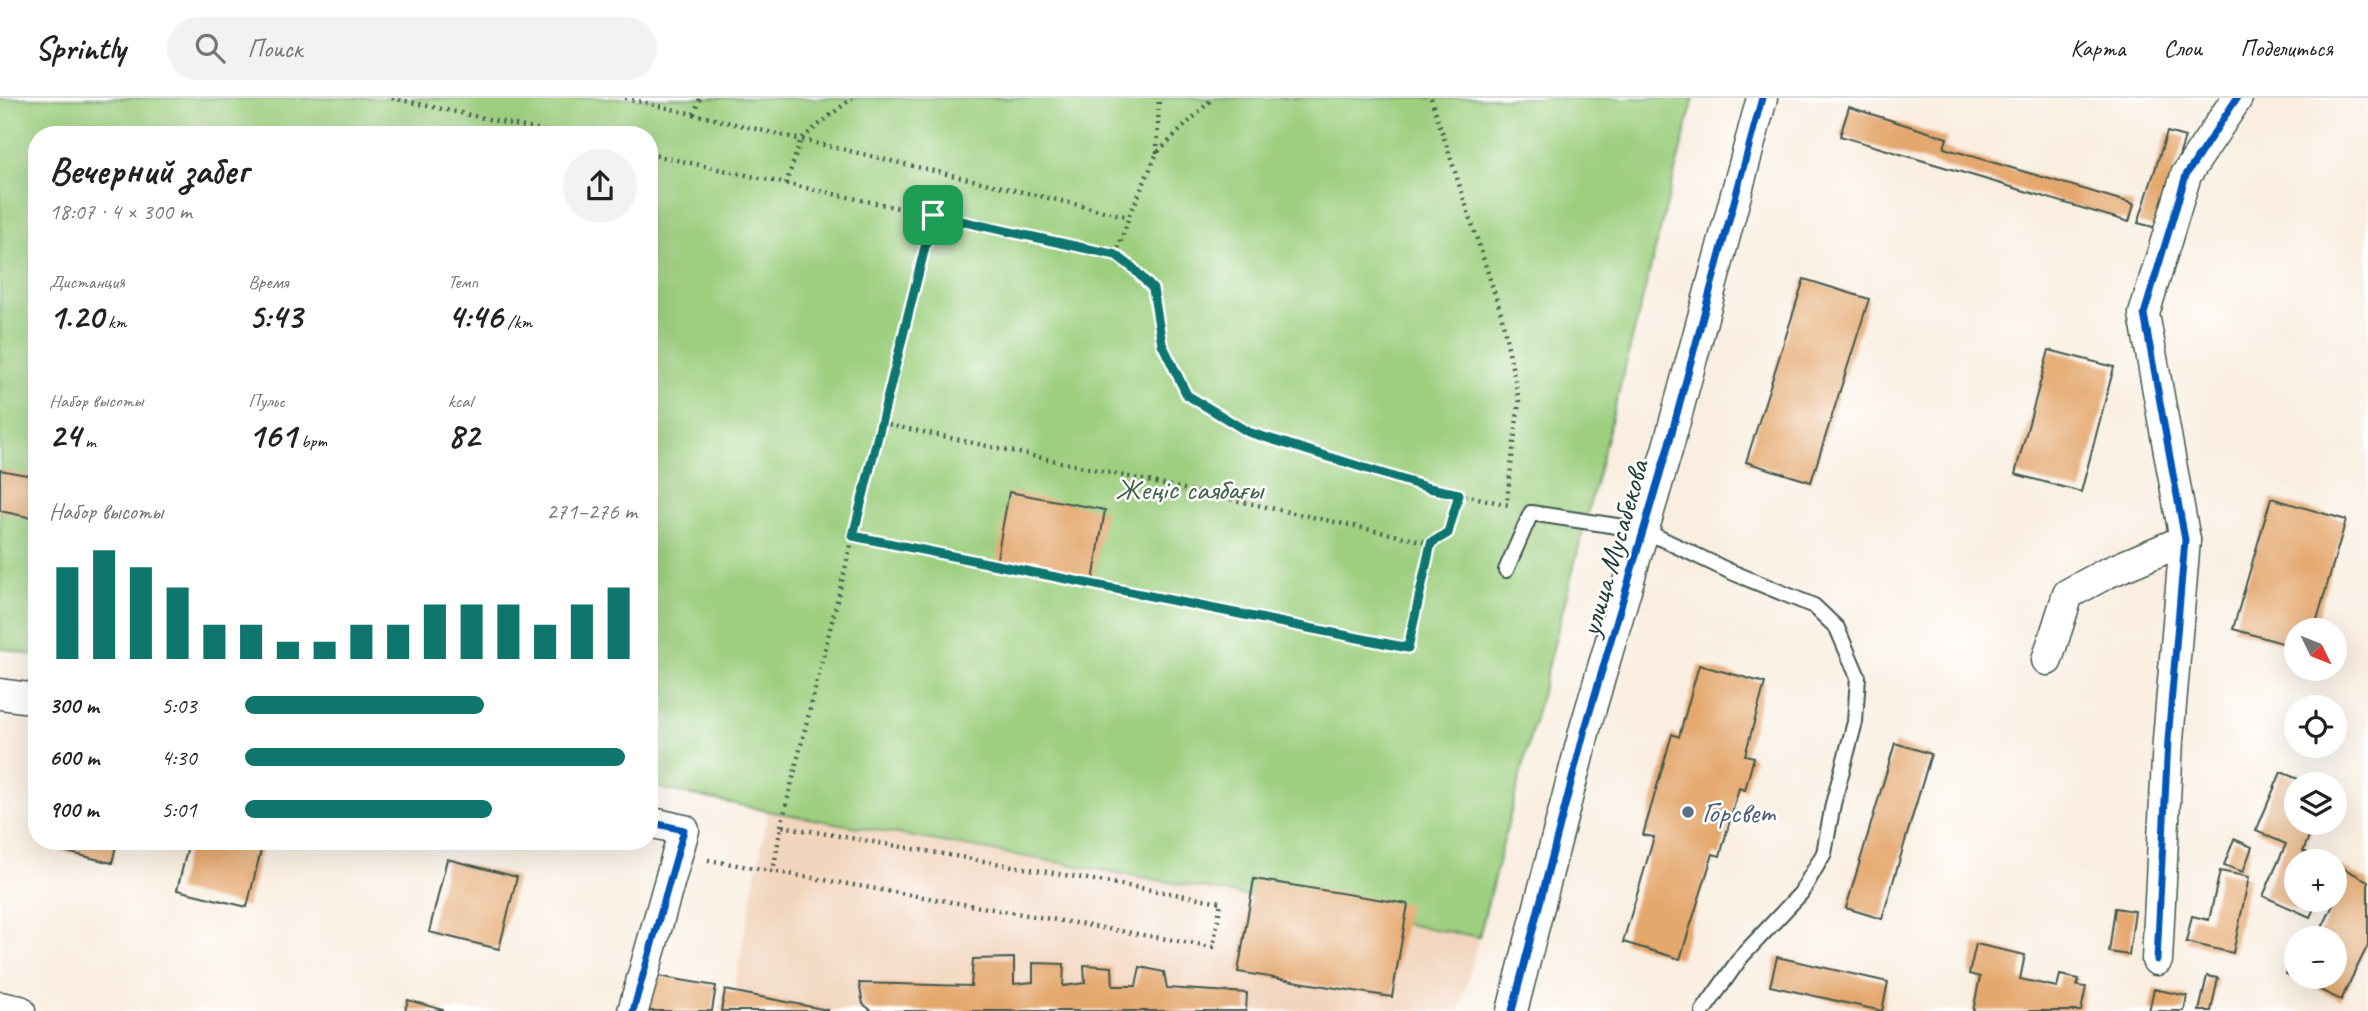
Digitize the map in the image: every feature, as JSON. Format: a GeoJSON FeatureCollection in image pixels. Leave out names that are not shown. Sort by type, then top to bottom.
{"type":"FeatureCollection","features":[{"type":"Feature","properties":{"kind":"street","name":"улица Мусабекова"},"geometry":{"type":"LineString","coordinates":[[1511,1011],[1586,725],[1668,447],[1762,98]]}},
{"type":"Feature","properties":{"kind":"street"},"geometry":{"type":"LineString","coordinates":[[2157,960],[2168,740],[2185,540],[2144,314],[2186,174],[2237,98]]}},
{"type":"Feature","properties":{"kind":"street"},"geometry":{"type":"LineString","coordinates":[[2047,660],[2068,594],[2107,573],[2185,540]]}},
{"type":"Feature","properties":{"kind":"street"},"geometry":{"type":"LineString","coordinates":[[0,694],[28,698]]}},
{"type":"Feature","properties":{"kind":"street"},"geometry":{"type":"LineString","coordinates":[[633,1011],[684,830],[658,824]]}},
{"type":"Feature","properties":{"kind":"street"},"geometry":{"type":"LineString","coordinates":[[0,1007],[20,1011]]}},
{"type":"Feature","properties":{"kind":"lane"},"geometry":{"type":"LineString","coordinates":[[1506,570],[1531,513],[1643,530],[1729,571],[1814,606],[1837,628],[1858,677],[1855,722],[1833,804],[1824,853],[1801,893],[1741,957],[1703,1011]]}},
{"type":"Feature","properties":{"kind":"path"},"geometry":{"type":"LineString","coordinates":[[392,98],[520,126]]}},
{"type":"Feature","properties":{"kind":"path"},"geometry":{"type":"LineString","coordinates":[[625,98],[1129,217]]}},
{"type":"Feature","properties":{"kind":"path"},"geometry":{"type":"LineString","coordinates":[[694,114],[700,98]]}},
{"type":"Feature","properties":{"kind":"path"},"geometry":{"type":"LineString","coordinates":[[786,184],[801,139],[852,98]]}},
{"type":"Feature","properties":{"kind":"path"},"geometry":{"type":"LineString","coordinates":[[1116,255],[1129,217],[1157,153],[1160,98]]}},
{"type":"Feature","properties":{"kind":"path"},"geometry":{"type":"LineString","coordinates":[[1157,153],[1213,98]]}},
{"type":"Feature","properties":{"kind":"path"},"geometry":{"type":"LineString","coordinates":[[1431,98],[1502,313],[1519,401],[1507,504]]}},
{"type":"Feature","properties":{"kind":"path"},"geometry":{"type":"LineString","coordinates":[[658,156],[1116,255],[1153,289],[1162,344],[1187,395],[1248,432],[1429,488],[1507,504],[1531,513]]}},
{"type":"Feature","properties":{"kind":"path"},"geometry":{"type":"LineString","coordinates":[[773,871],[781,826],[933,215]]}},
{"type":"Feature","properties":{"kind":"path"},"geometry":{"type":"LineString","coordinates":[[881,424],[1431,543],[1448,533],[1459,494]]}},
{"type":"Feature","properties":{"kind":"path"},"geometry":{"type":"LineString","coordinates":[[853,536],[1408,648],[1431,543]]}},
{"type":"Feature","properties":{"kind":"path"},"geometry":{"type":"LineString","coordinates":[[677,855],[1213,947],[1221,902],[781,826]]}},
{"type":"Feature","properties":{"kind":"shaded area"},"geometry":{"type":"Polygon","coordinates":[[[768,811],[1479,937],[1460,1011],[730,1011],[768,811]]]}},
{"type":"Feature","properties":{"kind":"green space","name":"Жеңіс саябағы"},"geometry":{"type":"Polygon","coordinates":[[[0,98],[1694,98],[1479,937],[768,811],[658,788],[658,126],[28,126],[28,654],[0,648],[0,98]]]}},
{"type":"Feature","properties":{"kind":"building"},"geometry":{"type":"Polygon","coordinates":[[[1849,107],[1947,138],[1944,148],[2134,204],[2129,222],[1840,136],[1849,107]]]}},
{"type":"Feature","properties":{"kind":"building"},"geometry":{"type":"Polygon","coordinates":[[[2167,132],[2185,137],[2157,228],[2138,223],[2167,132]]]}},
{"type":"Feature","properties":{"kind":"building"},"geometry":{"type":"Polygon","coordinates":[[[1804,279],[1869,299],[1811,482],[1746,462],[1804,279]]]}},
{"type":"Feature","properties":{"kind":"building"},"geometry":{"type":"Polygon","coordinates":[[[2049,350],[2114,367],[2081,492],[2015,474],[2049,350]]]}},
{"type":"Feature","properties":{"kind":"building"},"geometry":{"type":"Polygon","coordinates":[[[0,470],[28,475],[28,517],[0,511],[0,470]]]}},
{"type":"Feature","properties":{"kind":"building"},"geometry":{"type":"Polygon","coordinates":[[[1009,492],[1105,510],[1093,581],[996,563],[1009,492]]]}},
{"type":"Feature","properties":{"kind":"building"},"geometry":{"type":"Polygon","coordinates":[[[2271,498],[2346,520],[2317,618],[2284,618],[2284,644],[2233,629],[2271,498]]]}},
{"type":"Feature","properties":{"kind":"building"},"geometry":{"type":"Polygon","coordinates":[[[1699,665],[1765,683],[1745,755],[1754,757],[1745,790],[1739,788],[1720,856],[1713,854],[1680,959],[1623,942],[1654,837],[1643,835],[1672,734],[1679,737],[1699,665]]]}},
{"type":"Feature","properties":{"kind":"building"},"geometry":{"type":"Polygon","coordinates":[[[1895,743],[1931,754],[1882,919],[1846,908],[1895,743]]]}},
{"type":"Feature","properties":{"kind":"building"},"geometry":{"type":"Polygon","coordinates":[[[2281,772],[2284,773],[2284,835],[2310,835],[2304,849],[2284,849],[2284,905],[2263,896],[2286,844],[2256,831],[2281,772]]]}},
{"type":"Feature","properties":{"kind":"building"},"geometry":{"type":"Polygon","coordinates":[[[2234,839],[2252,847],[2243,872],[2224,865],[2234,839]]]}},
{"type":"Feature","properties":{"kind":"building"},"geometry":{"type":"Polygon","coordinates":[[[58,850],[115,850],[112,863],[58,850]]]}},
{"type":"Feature","properties":{"kind":"building"},"geometry":{"type":"Polygon","coordinates":[[[187,850],[261,850],[247,907],[177,890],[187,850]]]}},
{"type":"Feature","properties":{"kind":"building"},"geometry":{"type":"Polygon","coordinates":[[[447,859],[517,877],[499,949],[429,932],[447,859]]]}},
{"type":"Feature","properties":{"kind":"building"},"geometry":{"type":"Polygon","coordinates":[[[2347,870],[2368,881],[2368,945],[2347,988],[2347,926],[2323,926],[2330,912],[2347,912],[2347,870]]]}},
{"type":"Feature","properties":{"kind":"building"},"geometry":{"type":"Polygon","coordinates":[[[2220,871],[2249,877],[2233,953],[2186,942],[2192,916],[2209,920],[2220,871]]]}},
{"type":"Feature","properties":{"kind":"building"},"geometry":{"type":"Polygon","coordinates":[[[1254,879],[1408,904],[1392,997],[1238,972],[1254,879]]]}},
{"type":"Feature","properties":{"kind":"building"},"geometry":{"type":"Polygon","coordinates":[[[2115,908],[2135,911],[2129,955],[2109,952],[2115,908]]]}},
{"type":"Feature","properties":{"kind":"building"},"geometry":{"type":"Polygon","coordinates":[[[2299,912],[2312,912],[2310,917],[2299,912]]]}},
{"type":"Feature","properties":{"kind":"building"},"geometry":{"type":"Polygon","coordinates":[[[1976,944],[2025,955],[2020,979],[2057,987],[2060,975],[2079,979],[2077,986],[2086,987],[2081,1011],[1973,1011],[1980,977],[1969,974],[1976,944]]]}},
{"type":"Feature","properties":{"kind":"building"},"geometry":{"type":"Polygon","coordinates":[[[1777,957],[1888,982],[1882,1011],[1770,986],[1777,957]]]}},
{"type":"Feature","properties":{"kind":"building"},"geometry":{"type":"Polygon","coordinates":[[[1014,958],[1014,984],[1033,982],[1033,963],[1064,964],[1063,986],[1085,983],[1084,965],[1112,967],[1113,986],[1136,986],[1140,967],[1164,972],[1167,988],[1247,993],[1246,1011],[872,1011],[863,1004],[859,983],[971,986],[973,959],[1014,958]]]}},
{"type":"Feature","properties":{"kind":"building"},"geometry":{"type":"Polygon","coordinates":[[[651,975],[716,986],[712,1011],[645,1011],[651,975]]]}},
{"type":"Feature","properties":{"kind":"building"},"geometry":{"type":"Polygon","coordinates":[[[2207,976],[2218,978],[2211,1011],[2199,1011],[2207,976]]]}},
{"type":"Feature","properties":{"kind":"building"},"geometry":{"type":"Polygon","coordinates":[[[2154,989],[2187,996],[2184,1011],[2149,1011],[2154,989]]]}},
{"type":"Feature","properties":{"kind":"building"},"geometry":{"type":"Polygon","coordinates":[[[2318,989],[2346,989],[2341,1000],[2318,989]]]}},
{"type":"Feature","properties":{"kind":"building"},"geometry":{"type":"Polygon","coordinates":[[[725,990],[828,1010],[721,1011],[725,990]]]}},
{"type":"Feature","properties":{"kind":"building"},"geometry":{"type":"Polygon","coordinates":[[[408,1000],[443,1010],[443,1011],[405,1011],[408,1000]]]}},
{"type":"Feature","properties":{"kind":"cycle path"},"geometry":{"type":"LineString","coordinates":[[1512,1011],[1586,725],[1668,447],[1762,98]]}},
{"type":"Feature","properties":{"kind":"cycle path"},"geometry":{"type":"LineString","coordinates":[[2157,960],[2168,740],[2185,540],[2144,314],[2186,175],[2237,98]]}},
{"type":"Feature","properties":{"kind":"cycle path"},"geometry":{"type":"LineString","coordinates":[[633,1011],[684,830],[658,824]]}},
{"type":"Feature","properties":{"kind":"place","name":"Горсвет"},"geometry":{"type":"Point","coordinates":[1688,812]}},
{"type":"Feature","properties":{"kind":"route"},"geometry":{"type":"LineString","coordinates":[[933,215],[1116,255],[1153,289],[1162,344],[1187,395],[1248,432],[1429,488],[1459,494],[1448,533],[1431,543],[1408,648],[853,536],[933,215]]}}]}
